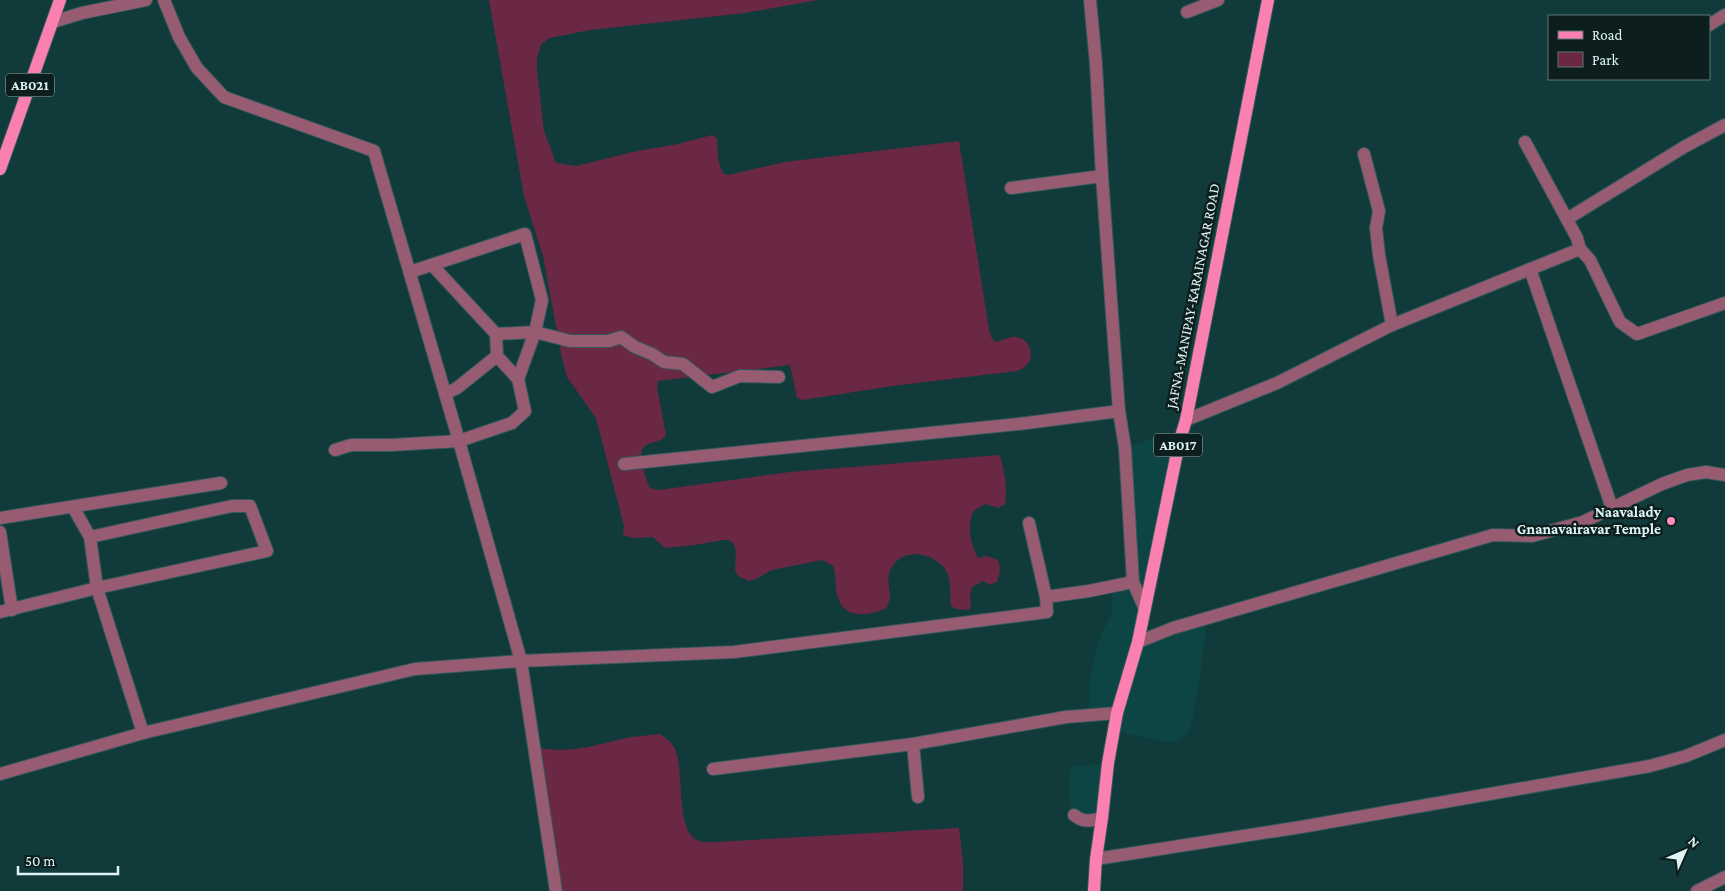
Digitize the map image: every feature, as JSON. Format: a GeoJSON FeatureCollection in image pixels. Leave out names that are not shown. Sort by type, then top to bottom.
{"type":"FeatureCollection","features":[{"type":"Feature","properties":{"kind":"main road","name":"AB021"},"geometry":{"type":"LineString","coordinates":[[0,169],[60,0]]}},
{"type":"Feature","properties":{"kind":"main road","name":"JAFNA-MANIPAY-KARAINAGAR ROAD"},"geometry":{"type":"LineString","coordinates":[[1094,891],[1108,763],[1117,713],[1138,642],[1179,443],[1186,420],[1268,0]]}},
{"type":"Feature","properties":{"kind":"street"},"geometry":{"type":"LineString","coordinates":[[52,22],[82,12],[146,0]]}},
{"type":"Feature","properties":{"kind":"street"},"geometry":{"type":"LineString","coordinates":[[164,0],[179,37],[197,68],[224,97],[374,151],[521,661],[556,891]]}},
{"type":"Feature","properties":{"kind":"street"},"geometry":{"type":"LineString","coordinates":[[1090,0],[1119,411],[1125,448],[1133,582],[1144,607]]}},
{"type":"Feature","properties":{"kind":"street"},"geometry":{"type":"LineString","coordinates":[[1187,12],[1218,0]]}},
{"type":"Feature","properties":{"kind":"street"},"geometry":{"type":"LineString","coordinates":[[1710,24],[1725,16]]}},
{"type":"Feature","properties":{"kind":"street"},"geometry":{"type":"LineString","coordinates":[[1567,219],[1684,147],[1725,125]]}},
{"type":"Feature","properties":{"kind":"street"},"geometry":{"type":"LineString","coordinates":[[1525,142],[1577,238],[1580,249],[1590,260],[1620,322],[1637,334],[1725,303]]}},
{"type":"Feature","properties":{"kind":"street"},"geometry":{"type":"LineString","coordinates":[[1364,154],[1379,211],[1376,228],[1379,255],[1392,325]]}},
{"type":"Feature","properties":{"kind":"street"},"geometry":{"type":"LineString","coordinates":[[1011,188],[1102,176]]}},
{"type":"Feature","properties":{"kind":"street"},"geometry":{"type":"LineString","coordinates":[[410,272],[526,234],[542,300],[535,332],[518,378]]}},
{"type":"Feature","properties":{"kind":"street"},"geometry":{"type":"LineString","coordinates":[[1186,420],[1277,383],[1392,325],[1580,249]]}},
{"type":"Feature","properties":{"kind":"street"},"geometry":{"type":"LineString","coordinates":[[335,450],[351,445],[459,441],[512,423],[525,411],[518,378],[497,356],[496,334],[432,265]]}},
{"type":"Feature","properties":{"kind":"street"},"geometry":{"type":"LineString","coordinates":[[1530,269],[1612,508]]}},
{"type":"Feature","properties":{"kind":"street"},"geometry":{"type":"LineString","coordinates":[[496,334],[535,332],[570,341],[609,341],[621,337],[635,347],[652,354],[664,362],[683,364],[712,387],[740,376],[779,377]]}},
{"type":"Feature","properties":{"kind":"street"},"geometry":{"type":"LineString","coordinates":[[445,394],[457,388],[497,356]]}},
{"type":"Feature","properties":{"kind":"street"},"geometry":{"type":"LineString","coordinates":[[624,464],[1027,423],[1119,411]]}},
{"type":"Feature","properties":{"kind":"street"},"geometry":{"type":"LineString","coordinates":[[1138,642],[1173,628],[1493,535],[1532,536],[1583,522],[1662,484],[1687,476],[1706,472],[1725,475]]}},
{"type":"Feature","properties":{"kind":"street"},"geometry":{"type":"LineString","coordinates":[[0,518],[221,483]]}},
{"type":"Feature","properties":{"kind":"street"},"geometry":{"type":"LineString","coordinates":[[0,532],[6,611],[97,588],[267,551],[250,506],[232,506],[90,536]]}},
{"type":"Feature","properties":{"kind":"street"},"geometry":{"type":"LineString","coordinates":[[73,507],[90,536],[97,588],[144,733]]}},
{"type":"Feature","properties":{"kind":"street"},"geometry":{"type":"LineString","coordinates":[[0,774],[144,733],[415,669],[521,661],[734,652],[1047,612],[1046,597],[1029,523]]}},
{"type":"Feature","properties":{"kind":"street"},"geometry":{"type":"LineString","coordinates":[[1046,597],[1133,582]]}},
{"type":"Feature","properties":{"kind":"street"},"geometry":{"type":"LineString","coordinates":[[713,769],[913,744],[1066,717],[1117,713]]}},
{"type":"Feature","properties":{"kind":"street"},"geometry":{"type":"LineString","coordinates":[[1096,859],[1302,827],[1650,766],[1686,756],[1725,740]]}},
{"type":"Feature","properties":{"kind":"street"},"geometry":{"type":"LineString","coordinates":[[913,744],[918,796]]}},
{"type":"Feature","properties":{"kind":"street"},"geometry":{"type":"LineString","coordinates":[[1074,815],[1080,820],[1087,822],[1102,818]]}},
{"type":"Feature","properties":{"kind":"street"},"geometry":{"type":"LineString","coordinates":[[1696,891],[1725,877]]}},
{"type":"Feature","properties":{"kind":"shaded area"},"geometry":{"type":"Polygon","coordinates":[[[1151,439],[1179,443],[1138,642],[1207,619],[1191,726],[1184,737],[1177,741],[1168,742],[1114,731],[1117,713],[1089,715],[1090,678],[1102,632],[1112,615],[1112,587],[1133,582],[1125,448],[1151,439]]]}},
{"type":"Feature","properties":{"kind":"shaded area"},"geometry":{"type":"Polygon","coordinates":[[[1108,763],[1102,818],[1074,815],[1069,793],[1070,767],[1108,763]]]}},
{"type":"Feature","properties":{"kind":"green space"},"geometry":{"type":"Polygon","coordinates":[[[489,0],[818,0],[745,13],[590,30],[550,38],[541,44],[537,58],[537,72],[544,131],[556,163],[576,166],[712,135],[717,139],[718,156],[723,173],[728,175],[785,162],[959,141],[989,330],[992,339],[996,342],[1016,337],[1026,342],[1031,352],[1031,357],[1029,363],[1024,368],[1017,371],[892,386],[803,400],[797,398],[790,365],[658,381],[657,387],[666,435],[661,440],[645,446],[641,454],[650,488],[659,490],[790,472],[1000,455],[1006,485],[1005,504],[998,508],[986,504],[973,511],[970,529],[971,541],[978,558],[987,556],[998,560],[1000,566],[999,573],[997,582],[990,585],[983,581],[972,587],[969,610],[956,609],[951,606],[950,584],[947,572],[936,560],[920,554],[904,556],[897,560],[892,567],[888,578],[890,598],[886,608],[874,613],[860,614],[847,611],[842,606],[837,596],[833,566],[822,560],[772,570],[756,579],[748,581],[737,575],[735,569],[736,550],[733,543],[728,540],[665,548],[653,537],[634,538],[623,535],[624,526],[596,418],[567,377],[562,358],[543,256],[524,196],[489,0]]]}},
{"type":"Feature","properties":{"kind":"green space"},"geometry":{"type":"Polygon","coordinates":[[[660,734],[674,747],[679,769],[685,824],[690,834],[697,840],[716,842],[959,828],[963,863],[963,890],[556,891],[535,747],[561,750],[573,749],[632,737],[660,734]]]}},
{"type":"Feature","properties":{"kind":"place","name":"Naavalady Gnanavairavar Temple"},"geometry":{"type":"Point","coordinates":[1671,521]}}]}
